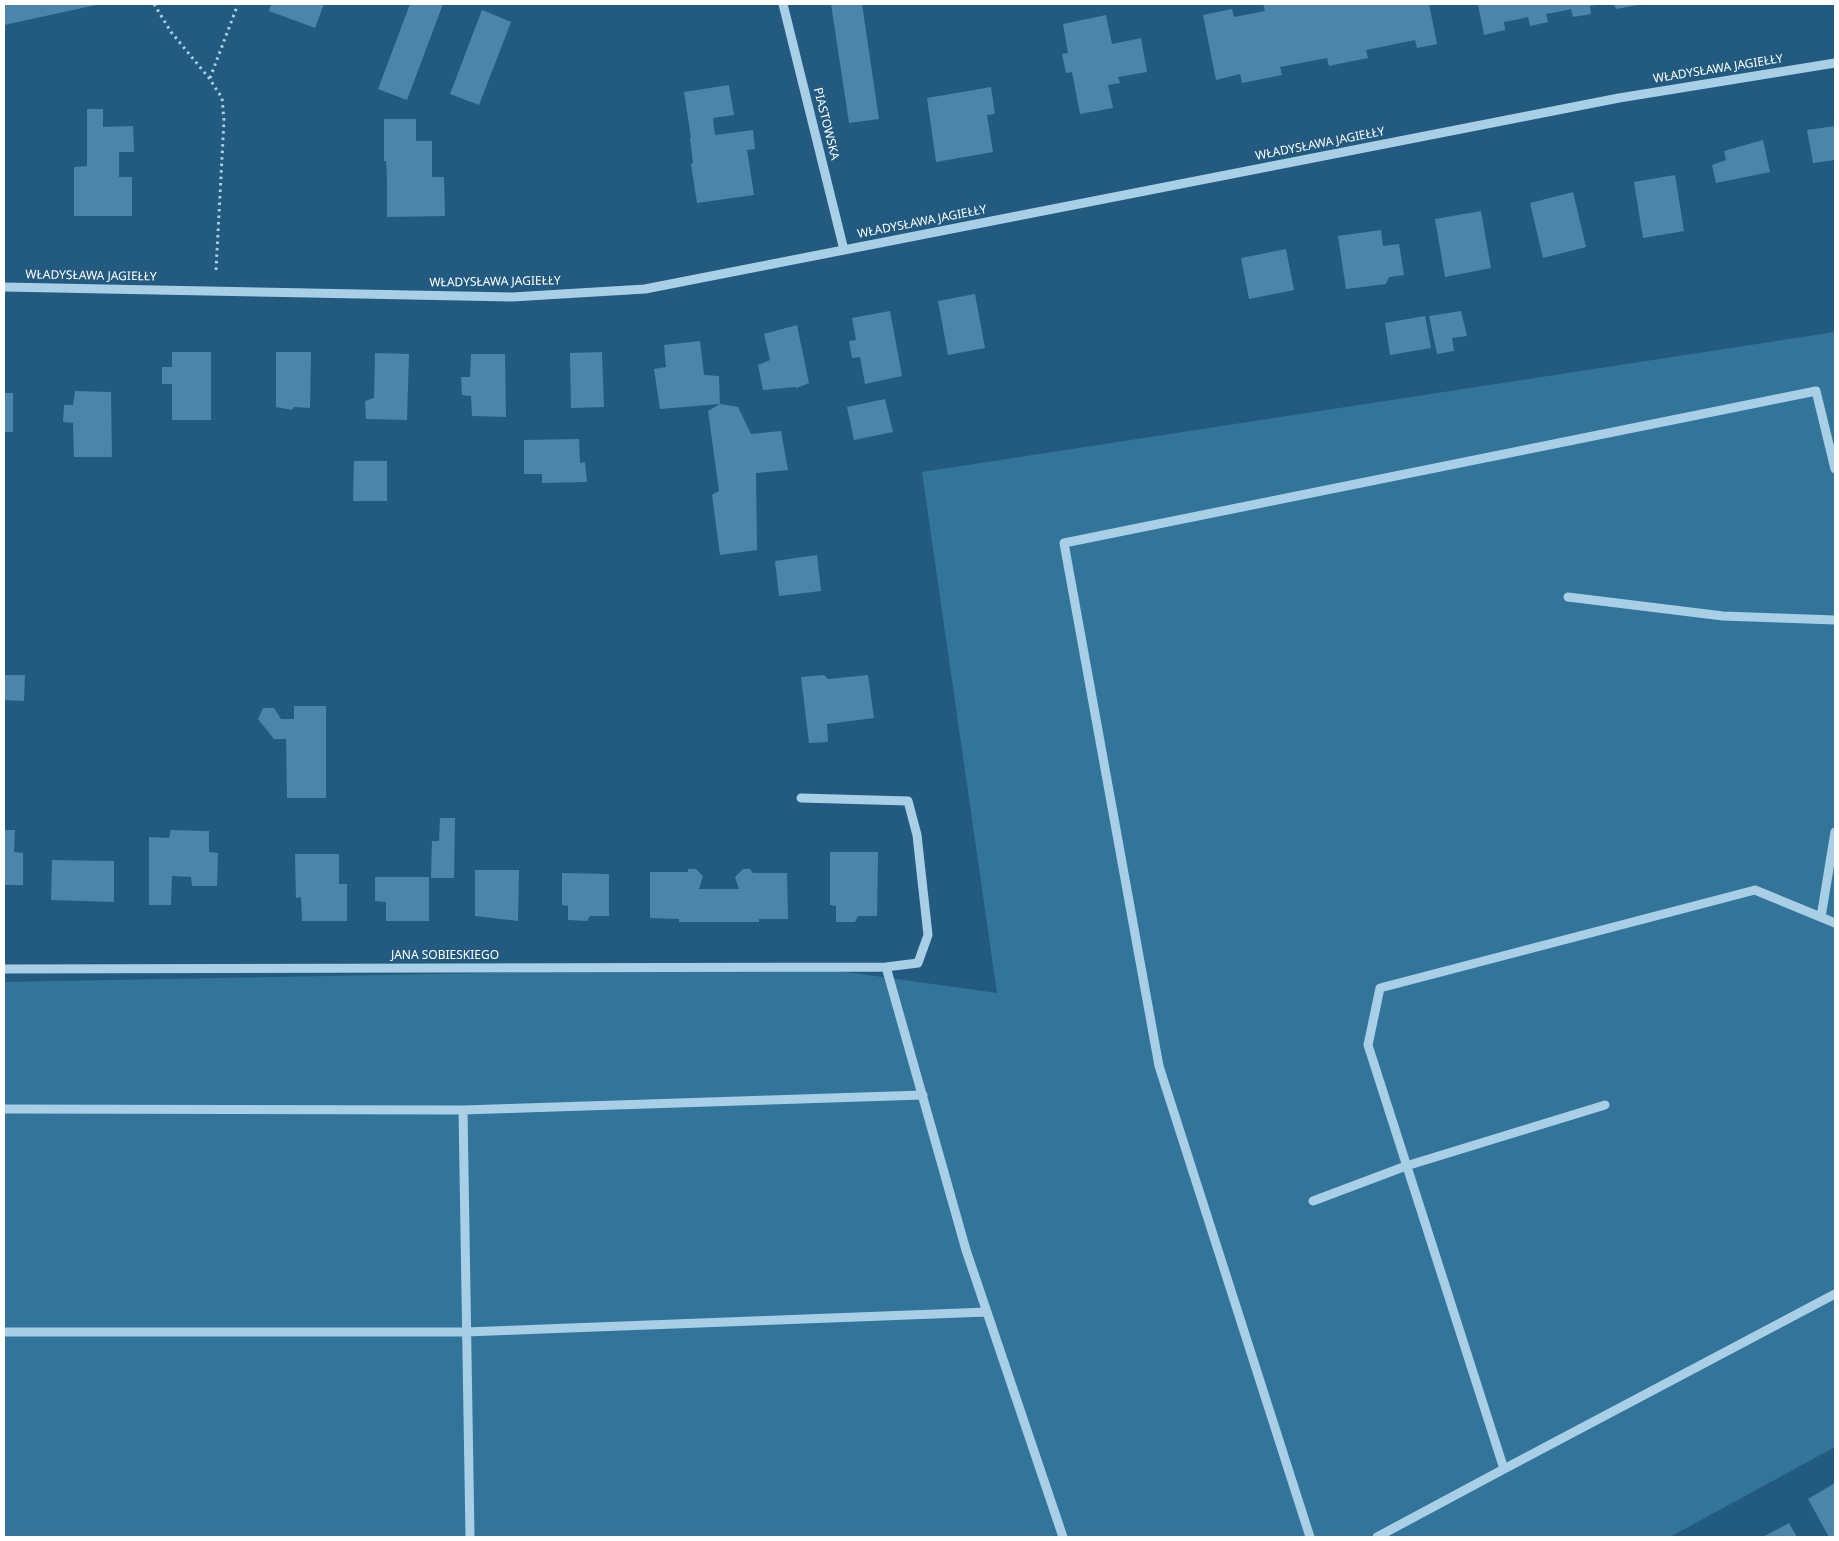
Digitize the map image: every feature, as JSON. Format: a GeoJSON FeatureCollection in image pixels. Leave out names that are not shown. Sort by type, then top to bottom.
{"type":"FeatureCollection","features":[{"type":"Feature","properties":{"kind":"street","name":"PIASTOWSKA"},"geometry":{"type":"LineString","coordinates":[[783,4],[844,250]]}},
{"type":"Feature","properties":{"kind":"street","name":"WŁADYSŁAWA JAGIEŁŁY"},"geometry":{"type":"LineString","coordinates":[[4,287],[512,296],[636,289],[1620,98],[1835,63]]}},
{"type":"Feature","properties":{"kind":"street"},"geometry":{"type":"LineString","coordinates":[[1310,1537],[1159,1066],[1064,543],[1816,391],[1835,469]]}},
{"type":"Feature","properties":{"kind":"street"},"geometry":{"type":"LineString","coordinates":[[1568,597],[1723,616],[1835,620]]}},
{"type":"Feature","properties":{"kind":"street","name":"JANA SOBIESKIEGO"},"geometry":{"type":"LineString","coordinates":[[4,970],[886,967],[918,963],[928,935],[917,835],[908,801],[801,798]]}},
{"type":"Feature","properties":{"kind":"street"},"geometry":{"type":"LineString","coordinates":[[1821,917],[1835,832]]}},
{"type":"Feature","properties":{"kind":"street"},"geometry":{"type":"LineString","coordinates":[[1504,1469],[1368,1046],[1380,988],[1756,890],[1835,923]]}},
{"type":"Feature","properties":{"kind":"street"},"geometry":{"type":"LineString","coordinates":[[886,967],[966,1250],[1063,1537]]}},
{"type":"Feature","properties":{"kind":"street"},"geometry":{"type":"LineString","coordinates":[[4,1108],[463,1110],[923,1095]]}},
{"type":"Feature","properties":{"kind":"street"},"geometry":{"type":"LineString","coordinates":[[1313,1200],[1406,1166],[1606,1105]]}},
{"type":"Feature","properties":{"kind":"street"},"geometry":{"type":"LineString","coordinates":[[463,1110],[470,1537]]}},
{"type":"Feature","properties":{"kind":"street"},"geometry":{"type":"LineString","coordinates":[[1377,1537],[1835,1294]]}},
{"type":"Feature","properties":{"kind":"street"},"geometry":{"type":"LineString","coordinates":[[4,1332],[466,1332],[987,1312]]}},
{"type":"Feature","properties":{"kind":"path"},"geometry":{"type":"LineString","coordinates":[[154,4],[171,32],[209,78],[222,98],[224,120],[215,291]]}},
{"type":"Feature","properties":{"kind":"path"},"geometry":{"type":"LineString","coordinates":[[209,78],[238,4]]}},
{"type":"Feature","properties":{"kind":"shaded area"},"geometry":{"type":"Polygon","coordinates":[[[1835,332],[1835,1447],[1670,1537],[4,1537],[4,982],[811,967],[997,993],[922,472],[1835,332]]]}},
{"type":"Feature","properties":{"kind":"building"},"geometry":{"type":"Polygon","coordinates":[[[4,4],[96,4],[96,5],[4,25],[4,4]]]}},
{"type":"Feature","properties":{"kind":"building"},"geometry":{"type":"Polygon","coordinates":[[[271,4],[324,4],[315,28],[269,11],[271,4]]]}},
{"type":"Feature","properties":{"kind":"building"},"geometry":{"type":"Polygon","coordinates":[[[410,4],[443,4],[407,100],[378,89],[410,4]]]}},
{"type":"Feature","properties":{"kind":"building"},"geometry":{"type":"Polygon","coordinates":[[[831,4],[862,4],[879,119],[849,123],[831,4]]]}},
{"type":"Feature","properties":{"kind":"building"},"geometry":{"type":"Polygon","coordinates":[[[1263,4],[1429,4],[1437,44],[1417,48],[1415,40],[1366,50],[1368,58],[1329,66],[1327,58],[1280,67],[1282,75],[1242,83],[1240,74],[1216,80],[1203,15],[1232,9],[1234,17],[1265,11],[1263,4]]]}},
{"type":"Feature","properties":{"kind":"building"},"geometry":{"type":"Polygon","coordinates":[[[1478,4],[1596,5],[1590,6],[1591,14],[1573,17],[1571,9],[1546,14],[1548,22],[1530,26],[1528,17],[1504,22],[1505,30],[1484,35],[1478,4]]]}},
{"type":"Feature","properties":{"kind":"building"},"geometry":{"type":"Polygon","coordinates":[[[1614,4],[1638,4],[1638,5],[1616,9],[1614,4]]]}},
{"type":"Feature","properties":{"kind":"building"},"geometry":{"type":"Polygon","coordinates":[[[482,10],[511,22],[479,105],[450,94],[482,10]]]}},
{"type":"Feature","properties":{"kind":"building"},"geometry":{"type":"Polygon","coordinates":[[[1106,15],[1112,44],[1141,38],[1147,72],[1118,77],[1120,83],[1108,85],[1113,108],[1080,114],[1072,72],[1066,73],[1062,54],[1068,53],[1063,24],[1106,15]]]}},
{"type":"Feature","properties":{"kind":"building"},"geometry":{"type":"Polygon","coordinates":[[[729,85],[734,115],[713,118],[715,135],[753,130],[755,149],[747,150],[754,195],[697,203],[691,164],[693,163],[691,138],[684,92],[729,85]]]}},
{"type":"Feature","properties":{"kind":"building"},"geometry":{"type":"Polygon","coordinates":[[[991,87],[995,114],[987,115],[993,152],[936,162],[927,98],[991,87]]]}},
{"type":"Feature","properties":{"kind":"building"},"geometry":{"type":"Polygon","coordinates":[[[87,109],[103,109],[103,127],[133,126],[134,152],[119,152],[119,177],[132,177],[132,216],[74,216],[74,167],[87,166],[87,109]]]}},
{"type":"Feature","properties":{"kind":"building"},"geometry":{"type":"Polygon","coordinates":[[[384,119],[416,119],[416,141],[432,141],[432,177],[444,177],[445,216],[387,217],[384,119]]]}},
{"type":"Feature","properties":{"kind":"building"},"geometry":{"type":"Polygon","coordinates":[[[1835,126],[1835,160],[1813,163],[1807,130],[1835,126]]]}},
{"type":"Feature","properties":{"kind":"building"},"geometry":{"type":"Polygon","coordinates":[[[1763,140],[1770,172],[1716,183],[1712,165],[1726,160],[1724,151],[1763,140]]]}},
{"type":"Feature","properties":{"kind":"building"},"geometry":{"type":"Polygon","coordinates":[[[1675,175],[1684,231],[1643,238],[1634,182],[1675,175]]]}},
{"type":"Feature","properties":{"kind":"building"},"geometry":{"type":"Polygon","coordinates":[[[1573,192],[1586,247],[1543,258],[1530,203],[1573,192]]]}},
{"type":"Feature","properties":{"kind":"building"},"geometry":{"type":"Polygon","coordinates":[[[1481,211],[1491,268],[1445,277],[1435,219],[1481,211]]]}},
{"type":"Feature","properties":{"kind":"building"},"geometry":{"type":"Polygon","coordinates":[[[1381,230],[1383,246],[1399,244],[1404,275],[1389,277],[1386,284],[1346,289],[1338,236],[1381,230]]]}},
{"type":"Feature","properties":{"kind":"building"},"geometry":{"type":"Polygon","coordinates":[[[1286,249],[1294,290],[1249,299],[1241,258],[1286,249]]]}},
{"type":"Feature","properties":{"kind":"building"},"geometry":{"type":"Polygon","coordinates":[[[975,294],[985,348],[948,355],[938,301],[975,294]]]}},
{"type":"Feature","properties":{"kind":"building"},"geometry":{"type":"Polygon","coordinates":[[[890,311],[902,376],[865,384],[860,357],[852,358],[849,341],[856,340],[852,318],[890,311]]]}},
{"type":"Feature","properties":{"kind":"building"},"geometry":{"type":"Polygon","coordinates":[[[1461,311],[1467,336],[1452,338],[1454,351],[1437,354],[1429,316],[1461,311]]]}},
{"type":"Feature","properties":{"kind":"building"},"geometry":{"type":"Polygon","coordinates":[[[1425,316],[1431,348],[1390,355],[1385,323],[1425,316]]]}},
{"type":"Feature","properties":{"kind":"building"},"geometry":{"type":"Polygon","coordinates":[[[797,325],[809,383],[797,388],[763,390],[758,365],[770,360],[764,334],[797,325]]]}},
{"type":"Feature","properties":{"kind":"building"},"geometry":{"type":"Polygon","coordinates":[[[700,341],[704,375],[719,376],[720,404],[660,409],[654,369],[666,367],[664,345],[700,341]]]}},
{"type":"Feature","properties":{"kind":"building"},"geometry":{"type":"Polygon","coordinates":[[[172,352],[211,352],[211,420],[172,420],[172,384],[162,384],[162,367],[172,367],[172,352]]]}},
{"type":"Feature","properties":{"kind":"building"},"geometry":{"type":"Polygon","coordinates":[[[276,352],[311,352],[310,408],[294,407],[292,410],[276,407],[276,352]]]}},
{"type":"Feature","properties":{"kind":"building"},"geometry":{"type":"Polygon","coordinates":[[[602,352],[604,407],[571,408],[570,353],[602,352]]]}},
{"type":"Feature","properties":{"kind":"building"},"geometry":{"type":"Polygon","coordinates":[[[375,353],[409,354],[407,420],[366,419],[365,401],[374,398],[375,353]]]}},
{"type":"Feature","properties":{"kind":"building"},"geometry":{"type":"Polygon","coordinates":[[[471,354],[505,354],[506,417],[472,416],[471,396],[462,395],[461,377],[470,377],[471,354]]]}},
{"type":"Feature","properties":{"kind":"building"},"geometry":{"type":"Polygon","coordinates":[[[75,391],[111,392],[112,457],[74,457],[73,423],[63,422],[64,405],[73,405],[75,391]]]}},
{"type":"Feature","properties":{"kind":"building"},"geometry":{"type":"Polygon","coordinates":[[[4,393],[13,393],[13,432],[4,432],[4,393]]]}},
{"type":"Feature","properties":{"kind":"building"},"geometry":{"type":"Polygon","coordinates":[[[885,399],[893,432],[854,440],[847,407],[885,399]]]}},
{"type":"Feature","properties":{"kind":"building"},"geometry":{"type":"Polygon","coordinates":[[[720,404],[738,407],[751,434],[781,431],[788,470],[756,473],[757,550],[720,555],[712,495],[719,491],[708,411],[720,404]]]}},
{"type":"Feature","properties":{"kind":"building"},"geometry":{"type":"Polygon","coordinates":[[[579,439],[580,463],[585,462],[587,482],[542,483],[542,474],[524,474],[524,440],[579,439]]]}},
{"type":"Feature","properties":{"kind":"building"},"geometry":{"type":"Polygon","coordinates":[[[354,461],[387,461],[387,501],[353,501],[354,461]]]}},
{"type":"Feature","properties":{"kind":"building"},"geometry":{"type":"Polygon","coordinates":[[[817,555],[821,591],[779,596],[775,561],[817,555]]]}},
{"type":"Feature","properties":{"kind":"building"},"geometry":{"type":"Polygon","coordinates":[[[4,675],[25,675],[24,701],[4,700],[4,675]]]}},
{"type":"Feature","properties":{"kind":"building"},"geometry":{"type":"Polygon","coordinates":[[[824,675],[828,679],[868,675],[874,718],[827,724],[828,742],[809,743],[801,677],[824,675]]]}},
{"type":"Feature","properties":{"kind":"building"},"geometry":{"type":"Polygon","coordinates":[[[294,706],[326,706],[326,798],[287,798],[286,739],[274,739],[258,719],[263,708],[274,708],[281,719],[294,719],[294,706]]]}},
{"type":"Feature","properties":{"kind":"building"},"geometry":{"type":"Polygon","coordinates":[[[440,818],[455,818],[454,878],[431,878],[432,841],[439,841],[440,818]]]}},
{"type":"Feature","properties":{"kind":"building"},"geometry":{"type":"Polygon","coordinates":[[[4,830],[15,830],[14,852],[23,853],[23,885],[4,885],[4,830]]]}},
{"type":"Feature","properties":{"kind":"building"},"geometry":{"type":"Polygon","coordinates":[[[171,830],[209,831],[209,852],[218,853],[217,886],[192,886],[191,877],[172,876],[171,905],[149,905],[149,837],[169,838],[171,830]]]}},
{"type":"Feature","properties":{"kind":"building"},"geometry":{"type":"Polygon","coordinates":[[[830,852],[878,852],[877,916],[858,916],[855,922],[836,922],[836,906],[830,905],[830,852]]]}},
{"type":"Feature","properties":{"kind":"building"},"geometry":{"type":"Polygon","coordinates":[[[295,854],[339,854],[339,884],[347,884],[347,921],[302,921],[301,897],[296,898],[295,854]]]}},
{"type":"Feature","properties":{"kind":"building"},"geometry":{"type":"Polygon","coordinates":[[[52,860],[114,861],[114,902],[51,900],[52,860]]]}},
{"type":"Feature","properties":{"kind":"building"},"geometry":{"type":"Polygon","coordinates":[[[688,869],[696,869],[703,876],[699,889],[739,889],[735,877],[743,869],[750,869],[753,873],[787,873],[788,919],[759,919],[759,922],[679,922],[679,919],[650,918],[650,872],[688,872],[688,869]]]}},
{"type":"Feature","properties":{"kind":"building"},"geometry":{"type":"Polygon","coordinates":[[[475,870],[519,870],[518,921],[475,916],[475,870]]]}},
{"type":"Feature","properties":{"kind":"building"},"geometry":{"type":"Polygon","coordinates":[[[562,873],[609,874],[609,916],[590,916],[587,921],[568,920],[568,906],[562,905],[562,873]]]}},
{"type":"Feature","properties":{"kind":"building"},"geometry":{"type":"Polygon","coordinates":[[[375,877],[429,877],[429,921],[386,921],[386,902],[375,901],[375,877]]]}},
{"type":"Feature","properties":{"kind":"building"},"geometry":{"type":"Polygon","coordinates":[[[1835,1483],[1835,1537],[1829,1537],[1808,1499],[1835,1483]]]}},
{"type":"Feature","properties":{"kind":"building"},"geometry":{"type":"Polygon","coordinates":[[[1789,1523],[1797,1537],[1763,1537],[1789,1523]]]}}]}
